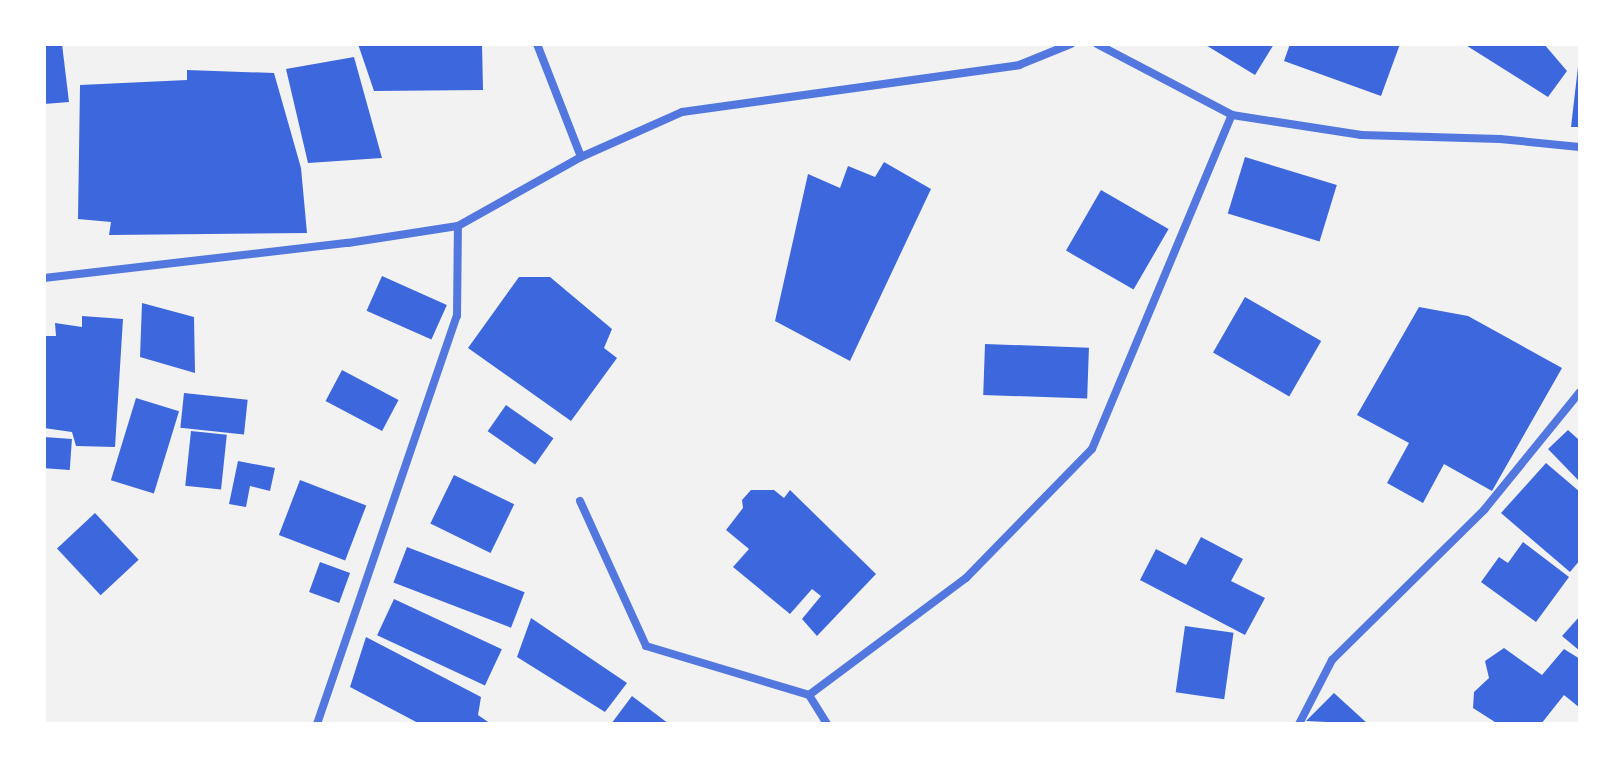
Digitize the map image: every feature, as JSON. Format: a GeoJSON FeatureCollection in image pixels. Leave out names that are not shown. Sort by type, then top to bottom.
{"type":"FeatureCollection","features":[{"type":"Feature","properties":{"kind":"street"},"geometry":{"type":"LineString","coordinates":[[537,44],[581,157]]}},
{"type":"Feature","properties":{"kind":"street"},"geometry":{"type":"LineString","coordinates":[[44,278],[348,243],[458,226],[581,157],[682,112],[1019,65],[1071,44]]}},
{"type":"Feature","properties":{"kind":"street"},"geometry":{"type":"LineString","coordinates":[[1097,44],[1232,115],[1361,135],[1500,139],[1580,147]]}},
{"type":"Feature","properties":{"kind":"street"},"geometry":{"type":"LineString","coordinates":[[809,695],[966,578],[1092,449],[1232,115]]}},
{"type":"Feature","properties":{"kind":"street"},"geometry":{"type":"LineString","coordinates":[[317,724],[457,316],[458,226]]}},
{"type":"Feature","properties":{"kind":"street"},"geometry":{"type":"LineString","coordinates":[[1299,724],[1332,660],[1484,510],[1580,392]]}},
{"type":"Feature","properties":{"kind":"street"},"geometry":{"type":"LineString","coordinates":[[580,501],[646,646],[809,695],[827,724]]}},
{"type":"Feature","properties":{"kind":"building"},"geometry":{"type":"Polygon","coordinates":[[[44,44],[62,44],[69,102],[44,104],[44,44]]]}},
{"type":"Feature","properties":{"kind":"building"},"geometry":{"type":"Polygon","coordinates":[[[358,44],[482,44],[483,90],[374,91],[358,44]]]}},
{"type":"Feature","properties":{"kind":"building"},"geometry":{"type":"Polygon","coordinates":[[[1204,44],[1274,44],[1255,75],[1204,44]]]}},
{"type":"Feature","properties":{"kind":"building"},"geometry":{"type":"Polygon","coordinates":[[[1290,44],[1400,44],[1381,96],[1284,61],[1290,44]]]}},
{"type":"Feature","properties":{"kind":"building"},"geometry":{"type":"Polygon","coordinates":[[[1464,44],[1544,44],[1567,71],[1548,97],[1464,44]]]}},
{"type":"Feature","properties":{"kind":"building"},"geometry":{"type":"Polygon","coordinates":[[[354,57],[382,158],[308,163],[286,69],[354,57]]]}},
{"type":"Feature","properties":{"kind":"building"},"geometry":{"type":"Polygon","coordinates":[[[1578,67],[1580,127],[1571,127],[1578,67]]]}},
{"type":"Feature","properties":{"kind":"building"},"geometry":{"type":"Polygon","coordinates":[[[187,70],[274,73],[301,168],[307,233],[109,235],[111,222],[78,219],[80,85],[187,80],[187,70]]]}},
{"type":"Feature","properties":{"kind":"building"},"geometry":{"type":"Polygon","coordinates":[[[1245,157],[1337,185],[1320,241],[1228,213],[1245,157]]]}},
{"type":"Feature","properties":{"kind":"building"},"geometry":{"type":"Polygon","coordinates":[[[884,162],[931,189],[850,361],[775,321],[808,174],[840,188],[848,166],[875,177],[884,162]]]}},
{"type":"Feature","properties":{"kind":"building"},"geometry":{"type":"Polygon","coordinates":[[[1101,190],[1169,229],[1134,290],[1066,251],[1101,190]]]}},
{"type":"Feature","properties":{"kind":"building"},"geometry":{"type":"Polygon","coordinates":[[[382,276],[447,305],[431,340],[367,311],[382,276]]]}},
{"type":"Feature","properties":{"kind":"building"},"geometry":{"type":"Polygon","coordinates":[[[519,277],[550,277],[612,329],[604,348],[617,358],[571,421],[468,348],[519,277]]]}},
{"type":"Feature","properties":{"kind":"building"},"geometry":{"type":"Polygon","coordinates":[[[1245,297],[1321,341],[1289,396],[1213,352],[1245,297]]]}},
{"type":"Feature","properties":{"kind":"building"},"geometry":{"type":"Polygon","coordinates":[[[142,303],[194,317],[195,373],[140,357],[142,303]]]}},
{"type":"Feature","properties":{"kind":"building"},"geometry":{"type":"Polygon","coordinates":[[[1419,307],[1468,316],[1562,368],[1492,491],[1444,464],[1423,503],[1387,483],[1409,443],[1357,415],[1419,307]]]}},
{"type":"Feature","properties":{"kind":"building"},"geometry":{"type":"Polygon","coordinates":[[[82,316],[123,319],[115,447],[76,446],[72,432],[44,428],[44,336],[56,336],[55,323],[82,327],[82,316]]]}},
{"type":"Feature","properties":{"kind":"building"},"geometry":{"type":"Polygon","coordinates":[[[985,344],[1089,348],[1087,399],[983,395],[985,344]]]}},
{"type":"Feature","properties":{"kind":"building"},"geometry":{"type":"Polygon","coordinates":[[[342,370],[399,400],[382,431],[326,401],[342,370]]]}},
{"type":"Feature","properties":{"kind":"building"},"geometry":{"type":"Polygon","coordinates":[[[184,393],[248,400],[244,434],[180,428],[184,393]]]}},
{"type":"Feature","properties":{"kind":"building"},"geometry":{"type":"Polygon","coordinates":[[[136,398],[179,411],[154,493],[111,480],[136,398]]]}},
{"type":"Feature","properties":{"kind":"building"},"geometry":{"type":"Polygon","coordinates":[[[506,405],[554,438],[535,464],[488,431],[506,405]]]}},
{"type":"Feature","properties":{"kind":"building"},"geometry":{"type":"Polygon","coordinates":[[[1568,430],[1578,439],[1580,437],[1580,482],[1548,449],[1568,430]]]}},
{"type":"Feature","properties":{"kind":"building"},"geometry":{"type":"Polygon","coordinates":[[[191,431],[227,435],[221,489],[185,486],[191,431]]]}},
{"type":"Feature","properties":{"kind":"building"},"geometry":{"type":"Polygon","coordinates":[[[44,437],[72,439],[70,470],[44,468],[44,437]]]}},
{"type":"Feature","properties":{"kind":"building"},"geometry":{"type":"Polygon","coordinates":[[[238,461],[275,468],[270,491],[250,486],[246,507],[229,504],[238,461]]]}},
{"type":"Feature","properties":{"kind":"building"},"geometry":{"type":"Polygon","coordinates":[[[1546,463],[1580,492],[1580,560],[1570,572],[1501,513],[1546,463]]]}},
{"type":"Feature","properties":{"kind":"building"},"geometry":{"type":"Polygon","coordinates":[[[454,475],[514,504],[491,553],[430,524],[454,475]]]}},
{"type":"Feature","properties":{"kind":"building"},"geometry":{"type":"Polygon","coordinates":[[[300,480],[366,505],[345,561],[279,535],[300,480]]]}},
{"type":"Feature","properties":{"kind":"building"},"geometry":{"type":"Polygon","coordinates":[[[751,490],[774,490],[784,498],[790,490],[876,574],[817,636],[802,619],[821,596],[812,589],[790,614],[733,567],[749,549],[726,530],[743,508],[742,500],[751,490]]]}},
{"type":"Feature","properties":{"kind":"building"},"geometry":{"type":"Polygon","coordinates":[[[95,513],[139,560],[101,595],[57,548],[95,513]]]}},
{"type":"Feature","properties":{"kind":"building"},"geometry":{"type":"Polygon","coordinates":[[[1201,537],[1243,559],[1231,581],[1265,598],[1245,635],[1140,580],[1156,549],[1186,565],[1201,537]]]}},
{"type":"Feature","properties":{"kind":"building"},"geometry":{"type":"Polygon","coordinates":[[[1523,542],[1569,577],[1536,622],[1481,582],[1499,557],[1508,563],[1523,542]]]}},
{"type":"Feature","properties":{"kind":"building"},"geometry":{"type":"Polygon","coordinates":[[[407,547],[525,592],[511,628],[393,582],[407,547]]]}},
{"type":"Feature","properties":{"kind":"building"},"geometry":{"type":"Polygon","coordinates":[[[320,562],[350,573],[339,603],[309,592],[320,562]]]}},
{"type":"Feature","properties":{"kind":"building"},"geometry":{"type":"Polygon","coordinates":[[[394,599],[502,649],[485,686],[377,635],[394,599]]]}},
{"type":"Feature","properties":{"kind":"building"},"geometry":{"type":"Polygon","coordinates":[[[1580,616],[1580,651],[1562,636],[1580,616]]]}},
{"type":"Feature","properties":{"kind":"building"},"geometry":{"type":"Polygon","coordinates":[[[531,618],[627,683],[605,712],[517,657],[531,618]]]}},
{"type":"Feature","properties":{"kind":"building"},"geometry":{"type":"Polygon","coordinates":[[[1185,626],[1234,633],[1224,699],[1176,692],[1185,626]]]}},
{"type":"Feature","properties":{"kind":"building"},"geometry":{"type":"Polygon","coordinates":[[[366,637],[481,697],[478,715],[491,724],[420,724],[350,687],[366,637]]]}},
{"type":"Feature","properties":{"kind":"building"},"geometry":{"type":"Polygon","coordinates":[[[1504,648],[1542,675],[1564,649],[1580,659],[1580,708],[1564,695],[1541,724],[1498,724],[1473,708],[1474,692],[1489,678],[1485,661],[1504,648]]]}},
{"type":"Feature","properties":{"kind":"building"},"geometry":{"type":"Polygon","coordinates":[[[1334,693],[1368,724],[1306,721],[1334,693]]]}},
{"type":"Feature","properties":{"kind":"building"},"geometry":{"type":"Polygon","coordinates":[[[632,696],[669,724],[611,724],[632,696]]]}}]}
